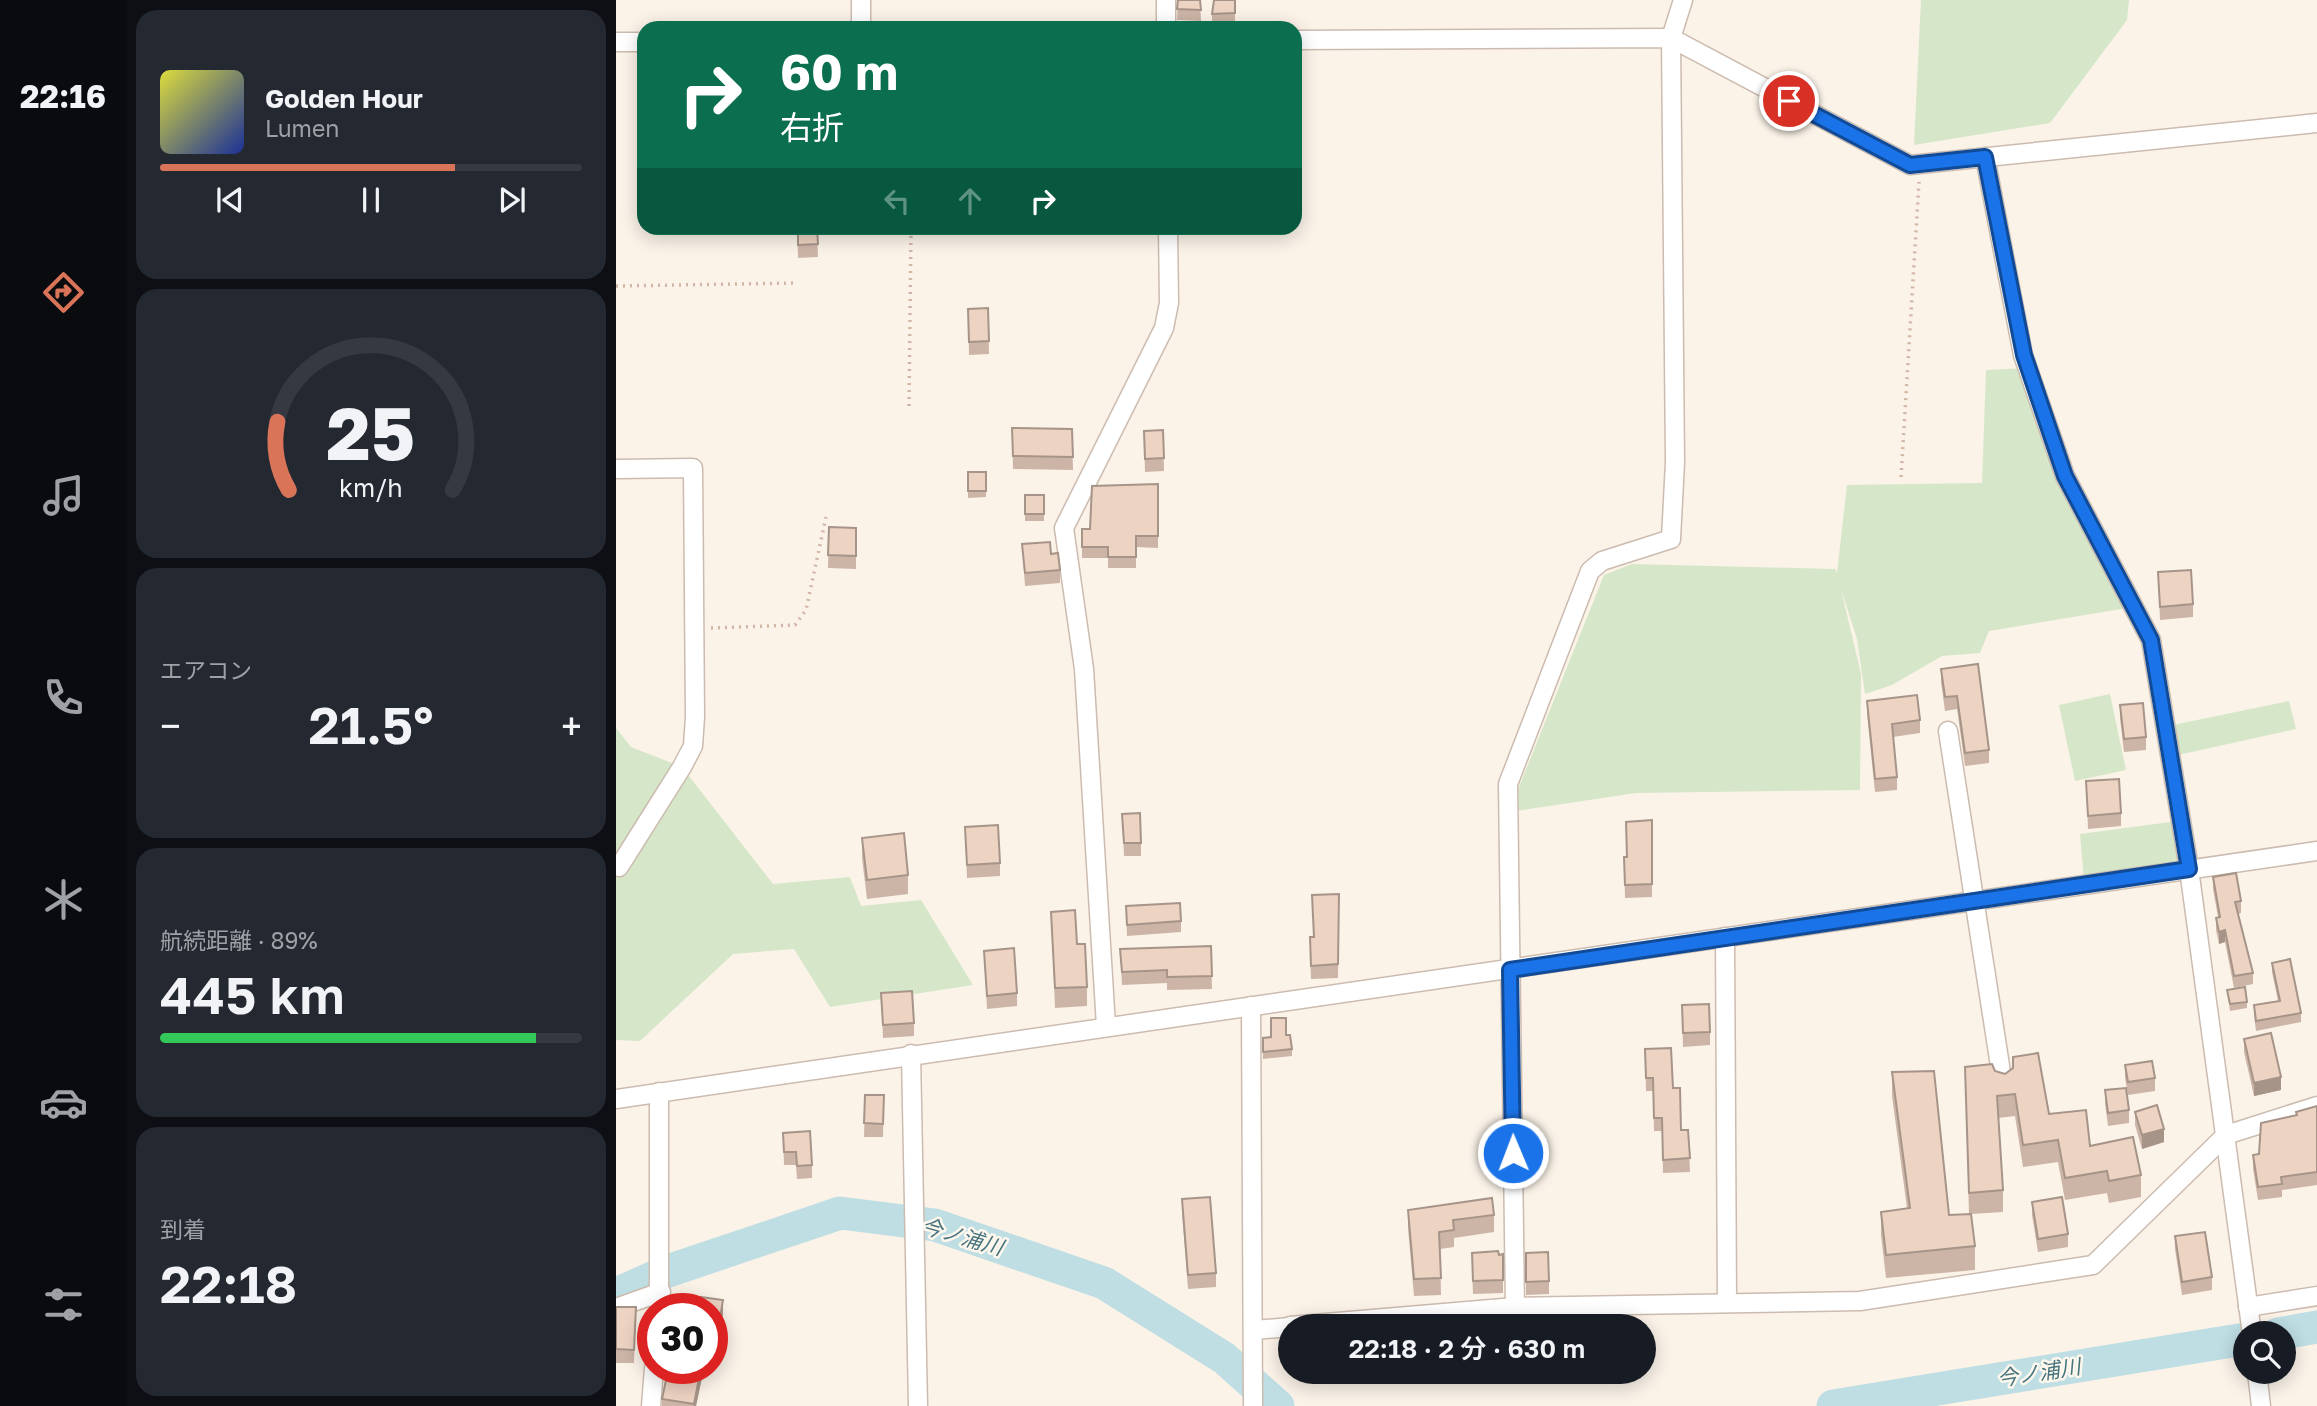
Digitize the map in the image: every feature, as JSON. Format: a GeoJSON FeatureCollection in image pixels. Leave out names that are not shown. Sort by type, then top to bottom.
{"type":"FeatureCollection","features":[{"type":"Feature","properties":{"kind":"street"},"geometry":{"type":"LineString","coordinates":[[861,0],[861,21]]}},
{"type":"Feature","properties":{"kind":"street"},"geometry":{"type":"LineString","coordinates":[[1166,0],[1166,21]]}},
{"type":"Feature","properties":{"kind":"street"},"geometry":{"type":"LineString","coordinates":[[1515,1307],[1508,785],[1590,571],[1602,561],[1671,539],[1675,462],[1671,38],[1683,0]]}},
{"type":"Feature","properties":{"kind":"street"},"geometry":{"type":"LineString","coordinates":[[1302,40],[1671,38],[1910,165],[2317,123]]}},
{"type":"Feature","properties":{"kind":"street"},"geometry":{"type":"LineString","coordinates":[[616,42],[637,42]]}},
{"type":"Feature","properties":{"kind":"street"},"geometry":{"type":"LineString","coordinates":[[1985,157],[2024,355],[2065,476],[2151,640],[2189,869],[2250,1321]]}},
{"type":"Feature","properties":{"kind":"street"},"geometry":{"type":"LineString","coordinates":[[1107,1026],[1084,669],[1064,528],[1164,328],[1169,303],[1168,235]]}},
{"type":"Feature","properties":{"kind":"street"},"geometry":{"type":"LineString","coordinates":[[616,469],[693,468],[694,628],[693,746],[619,867],[616,866]]}},
{"type":"Feature","properties":{"kind":"street"},"geometry":{"type":"LineString","coordinates":[[1948,731],[2003,1085]]}},
{"type":"Feature","properties":{"kind":"street"},"geometry":{"type":"LineString","coordinates":[[616,1099],[2317,851]]}},
{"type":"Feature","properties":{"kind":"street"},"geometry":{"type":"LineString","coordinates":[[1725,937],[1727,1303]]}},
{"type":"Feature","properties":{"kind":"street"},"geometry":{"type":"LineString","coordinates":[[1251,1006],[1253,1404]]}},
{"type":"Feature","properties":{"kind":"street"},"geometry":{"type":"LineString","coordinates":[[911,1054],[918,1406]]}},
{"type":"Feature","properties":{"kind":"street"},"geometry":{"type":"LineString","coordinates":[[659,1092],[660,1293]]}},
{"type":"Feature","properties":{"kind":"street"},"geometry":{"type":"LineString","coordinates":[[1432,1314],[1515,1307],[1860,1301],[2093,1265],[2226,1135],[2317,1107]]}},
{"type":"Feature","properties":{"kind":"street"},"geometry":{"type":"LineString","coordinates":[[2249,1309],[2317,1296]]}},
{"type":"Feature","properties":{"kind":"street"},"geometry":{"type":"LineString","coordinates":[[616,1308],[637,1305]]}},
{"type":"Feature","properties":{"kind":"street"},"geometry":{"type":"LineString","coordinates":[[1254,1330],[1278,1327]]}},
{"type":"Feature","properties":{"kind":"street"},"geometry":{"type":"LineString","coordinates":[[651,1406],[653,1384]]}},
{"type":"Feature","properties":{"kind":"street"},"geometry":{"type":"LineString","coordinates":[[2258,1384],[2261,1406]]}},
{"type":"Feature","properties":{"kind":"path"},"geometry":{"type":"LineString","coordinates":[[1900,477],[1920,164]]}},
{"type":"Feature","properties":{"kind":"path"},"geometry":{"type":"LineString","coordinates":[[909,406],[911,235]]}},
{"type":"Feature","properties":{"kind":"path"},"geometry":{"type":"LineString","coordinates":[[616,286],[796,283]]}},
{"type":"Feature","properties":{"kind":"path"},"geometry":{"type":"LineString","coordinates":[[694,628],[795,625],[806,610],[826,517]]}},
{"type":"Feature","properties":{"kind":"green space"},"geometry":{"type":"Polygon","coordinates":[[[1921,0],[2129,0],[2127,20],[2050,123],[1914,145],[1921,0]]]}},
{"type":"Feature","properties":{"kind":"green space"},"geometry":{"type":"Polygon","coordinates":[[[2028,368],[2092,537],[2133,607],[1989,631],[1980,653],[1942,656],[1892,685],[1865,694],[1857,639],[1841,589],[1861,674],[1860,790],[1636,793],[1509,812],[1604,575],[1632,564],[1835,569],[1837,573],[1847,485],[1982,483],[1986,370],[2028,368]]]}},
{"type":"Feature","properties":{"kind":"green space"},"geometry":{"type":"Polygon","coordinates":[[[2110,694],[2126,770],[2075,781],[2059,705],[2110,694]]]}},
{"type":"Feature","properties":{"kind":"green space"},"geometry":{"type":"Polygon","coordinates":[[[2289,701],[2296,729],[2178,755],[2173,725],[2289,701]]]}},
{"type":"Feature","properties":{"kind":"green space"},"geometry":{"type":"Polygon","coordinates":[[[616,728],[631,747],[682,767],[773,884],[850,877],[861,906],[921,900],[973,985],[830,1007],[794,949],[733,954],[640,1041],[616,1040],[616,728]]]}},
{"type":"Feature","properties":{"kind":"green space"},"geometry":{"type":"Polygon","coordinates":[[[2178,821],[2185,867],[2084,881],[2080,834],[2178,821]]]}},
{"type":"Feature","properties":{"kind":"building"},"geometry":{"type":"Polygon","coordinates":[[[1178,0],[1200,0],[1201,10],[1177,9],[1178,0]]]}},
{"type":"Feature","properties":{"kind":"building"},"geometry":{"type":"Polygon","coordinates":[[[1214,0],[1235,0],[1235,13],[1212,14],[1214,0]]]}},
{"type":"Feature","properties":{"kind":"building"},"geometry":{"type":"Polygon","coordinates":[[[798,235],[817,235],[818,244],[798,245],[798,235]]]}},
{"type":"Feature","properties":{"kind":"building"},"geometry":{"type":"Polygon","coordinates":[[[988,308],[989,341],[969,342],[968,309],[988,308]]]}},
{"type":"Feature","properties":{"kind":"building"},"geometry":{"type":"Polygon","coordinates":[[[1012,428],[1072,429],[1073,457],[1013,456],[1012,428]]]}},
{"type":"Feature","properties":{"kind":"building"},"geometry":{"type":"Polygon","coordinates":[[[1163,430],[1164,458],[1145,459],[1144,431],[1163,430]]]}},
{"type":"Feature","properties":{"kind":"building"},"geometry":{"type":"Polygon","coordinates":[[[968,472],[986,472],[986,491],[968,491],[968,472]]]}},
{"type":"Feature","properties":{"kind":"building"},"geometry":{"type":"Polygon","coordinates":[[[1158,484],[1158,536],[1136,536],[1136,557],[1108,557],[1108,547],[1082,547],[1082,529],[1090,529],[1092,486],[1158,484]]]}},
{"type":"Feature","properties":{"kind":"building"},"geometry":{"type":"Polygon","coordinates":[[[1025,495],[1044,495],[1044,514],[1025,514],[1025,495]]]}},
{"type":"Feature","properties":{"kind":"building"},"geometry":{"type":"Polygon","coordinates":[[[829,527],[856,528],[856,556],[828,555],[829,527]]]}},
{"type":"Feature","properties":{"kind":"building"},"geometry":{"type":"Polygon","coordinates":[[[1050,542],[1051,554],[1058,553],[1060,570],[1025,573],[1022,544],[1050,542]]]}},
{"type":"Feature","properties":{"kind":"building"},"geometry":{"type":"Polygon","coordinates":[[[2191,570],[2193,604],[2160,607],[2158,572],[2191,570]]]}},
{"type":"Feature","properties":{"kind":"building"},"geometry":{"type":"Polygon","coordinates":[[[1978,664],[1989,750],[1965,753],[1957,696],[1945,697],[1941,669],[1978,664]]]}},
{"type":"Feature","properties":{"kind":"building"},"geometry":{"type":"Polygon","coordinates":[[[1917,695],[1920,720],[1892,724],[1897,777],[1875,779],[1867,701],[1917,695]]]}},
{"type":"Feature","properties":{"kind":"building"},"geometry":{"type":"Polygon","coordinates":[[[2143,703],[2146,737],[2124,739],[2120,705],[2143,703]]]}},
{"type":"Feature","properties":{"kind":"building"},"geometry":{"type":"Polygon","coordinates":[[[2119,779],[2121,813],[2088,816],[2086,781],[2119,779]]]}},
{"type":"Feature","properties":{"kind":"building"},"geometry":{"type":"Polygon","coordinates":[[[1140,813],[1141,843],[1124,843],[1122,814],[1140,813]]]}},
{"type":"Feature","properties":{"kind":"building"},"geometry":{"type":"Polygon","coordinates":[[[1652,820],[1652,884],[1625,885],[1626,822],[1652,820]]]}},
{"type":"Feature","properties":{"kind":"building"},"geometry":{"type":"Polygon","coordinates":[[[998,825],[1000,863],[967,865],[965,827],[998,825]]]}},
{"type":"Feature","properties":{"kind":"building"},"geometry":{"type":"Polygon","coordinates":[[[904,833],[908,875],[867,880],[862,838],[904,833]]]}},
{"type":"Feature","properties":{"kind":"building"},"geometry":{"type":"Polygon","coordinates":[[[2236,873],[2241,901],[2235,902],[2253,973],[2234,976],[2225,930],[2219,932],[2216,918],[2220,917],[2213,877],[2236,873]]]}},
{"type":"Feature","properties":{"kind":"building"},"geometry":{"type":"Polygon","coordinates":[[[1339,894],[1338,964],[1311,966],[1310,937],[1314,937],[1312,895],[1339,894]]]}},
{"type":"Feature","properties":{"kind":"building"},"geometry":{"type":"Polygon","coordinates":[[[1180,903],[1181,921],[1127,925],[1126,906],[1180,903]]]}},
{"type":"Feature","properties":{"kind":"building"},"geometry":{"type":"Polygon","coordinates":[[[1075,910],[1077,944],[1085,944],[1087,987],[1055,988],[1051,912],[1075,910]]]}},
{"type":"Feature","properties":{"kind":"building"},"geometry":{"type":"Polygon","coordinates":[[[1211,946],[1212,976],[1167,977],[1167,970],[1122,972],[1120,949],[1211,946]]]}},
{"type":"Feature","properties":{"kind":"building"},"geometry":{"type":"Polygon","coordinates":[[[1014,948],[1017,993],[987,996],[984,951],[1014,948]]]}},
{"type":"Feature","properties":{"kind":"building"},"geometry":{"type":"Polygon","coordinates":[[[2290,959],[2301,1013],[2256,1021],[2254,1005],[2280,1001],[2272,963],[2290,959]]]}},
{"type":"Feature","properties":{"kind":"building"},"geometry":{"type":"Polygon","coordinates":[[[2245,987],[2247,1002],[2230,1004],[2227,990],[2245,987]]]}},
{"type":"Feature","properties":{"kind":"building"},"geometry":{"type":"Polygon","coordinates":[[[912,991],[914,1023],[883,1025],[881,993],[912,991]]]}},
{"type":"Feature","properties":{"kind":"building"},"geometry":{"type":"Polygon","coordinates":[[[1709,1004],[1710,1032],[1683,1033],[1682,1005],[1709,1004]]]}},
{"type":"Feature","properties":{"kind":"building"},"geometry":{"type":"Polygon","coordinates":[[[1271,1018],[1286,1018],[1286,1035],[1290,1035],[1292,1049],[1263,1052],[1263,1038],[1271,1037],[1271,1018]]]}},
{"type":"Feature","properties":{"kind":"building"},"geometry":{"type":"Polygon","coordinates":[[[2271,1033],[2281,1077],[2254,1083],[2244,1039],[2271,1033]]]}},
{"type":"Feature","properties":{"kind":"building"},"geometry":{"type":"Polygon","coordinates":[[[1671,1048],[1673,1088],[1680,1088],[1681,1130],[1688,1130],[1690,1158],[1663,1160],[1662,1118],[1654,1118],[1653,1078],[1646,1078],[1645,1049],[1671,1048]]]}},
{"type":"Feature","properties":{"kind":"building"},"geometry":{"type":"Polygon","coordinates":[[[2038,1053],[2049,1114],[2086,1110],[2090,1146],[2133,1137],[2141,1175],[2109,1181],[2107,1171],[2065,1178],[2058,1140],[2023,1145],[2015,1094],[1997,1096],[2003,1190],[1969,1193],[1965,1067],[1992,1064],[1995,1071],[2005,1074],[2013,1068],[2013,1057],[2038,1053]]]}},
{"type":"Feature","properties":{"kind":"building"},"geometry":{"type":"Polygon","coordinates":[[[2152,1061],[2155,1078],[2128,1082],[2125,1065],[2152,1061]]]}},
{"type":"Feature","properties":{"kind":"building"},"geometry":{"type":"Polygon","coordinates":[[[1934,1071],[1949,1215],[1971,1214],[1975,1246],[1886,1255],[1881,1212],[1910,1208],[1892,1072],[1934,1071]]]}},
{"type":"Feature","properties":{"kind":"building"},"geometry":{"type":"Polygon","coordinates":[[[2126,1088],[2129,1110],[2108,1113],[2105,1090],[2126,1088]]]}},
{"type":"Feature","properties":{"kind":"building"},"geometry":{"type":"Polygon","coordinates":[[[865,1095],[884,1095],[883,1124],[864,1123],[865,1095]]]}},
{"type":"Feature","properties":{"kind":"building"},"geometry":{"type":"Polygon","coordinates":[[[2157,1105],[2164,1129],[2142,1135],[2135,1112],[2157,1105]]]}},
{"type":"Feature","properties":{"kind":"building"},"geometry":{"type":"Polygon","coordinates":[[[2317,1106],[2317,1172],[2281,1177],[2282,1184],[2258,1187],[2253,1155],[2259,1154],[2261,1123],[2297,1115],[2296,1112],[2317,1106]]]}},
{"type":"Feature","properties":{"kind":"building"},"geometry":{"type":"Polygon","coordinates":[[[810,1131],[812,1165],[797,1166],[796,1152],[784,1152],[783,1133],[810,1131]]]}},
{"type":"Feature","properties":{"kind":"building"},"geometry":{"type":"Polygon","coordinates":[[[1210,1197],[1216,1273],[1188,1275],[1182,1199],[1210,1197]]]}},
{"type":"Feature","properties":{"kind":"building"},"geometry":{"type":"Polygon","coordinates":[[[2062,1197],[2068,1234],[2038,1239],[2032,1202],[2062,1197]]]}},
{"type":"Feature","properties":{"kind":"building"},"geometry":{"type":"Polygon","coordinates":[[[1492,1198],[1494,1215],[1453,1220],[1454,1230],[1439,1232],[1441,1278],[1414,1279],[1408,1210],[1492,1198]]]}},
{"type":"Feature","properties":{"kind":"building"},"geometry":{"type":"Polygon","coordinates":[[[2205,1232],[2212,1277],[2182,1282],[2175,1236],[2205,1232]]]}},
{"type":"Feature","properties":{"kind":"building"},"geometry":{"type":"Polygon","coordinates":[[[1498,1251],[1499,1255],[1503,1254],[1503,1280],[1473,1281],[1472,1253],[1498,1251]]]}},
{"type":"Feature","properties":{"kind":"building"},"geometry":{"type":"Polygon","coordinates":[[[1548,1252],[1549,1281],[1526,1282],[1526,1253],[1548,1252]]]}},
{"type":"Feature","properties":{"kind":"building"},"geometry":{"type":"Polygon","coordinates":[[[616,1307],[636,1307],[634,1350],[616,1349],[616,1307]]]}},
{"type":"Feature","properties":{"kind":"building"},"geometry":{"type":"Polygon","coordinates":[[[665,1384],[698,1384],[694,1404],[662,1399],[665,1384]]]}},
{"type":"Feature","properties":{"kind":"waterway","name":"今ノ浦川"},"geometry":{"type":"LineString","coordinates":[[616,1294],[668,1271],[840,1213],[935,1225],[1104,1283],[1224,1358],[1278,1406]]}},
{"type":"Feature","properties":{"kind":"waterway","name":"今ノ浦川"},"geometry":{"type":"LineString","coordinates":[[2296,1331],[2317,1327]]}},
{"type":"Feature","properties":{"kind":"waterway","name":"今ノ浦川"},"geometry":{"type":"LineString","coordinates":[[1833,1406],[2233,1341]]}},
{"type":"Feature","properties":{"kind":"route"},"geometry":{"type":"LineString","coordinates":[[1513,1153],[1510,970],[2189,869],[2151,640],[2065,476],[2024,355],[1985,157],[1910,165],[1789,101]]}}]}
